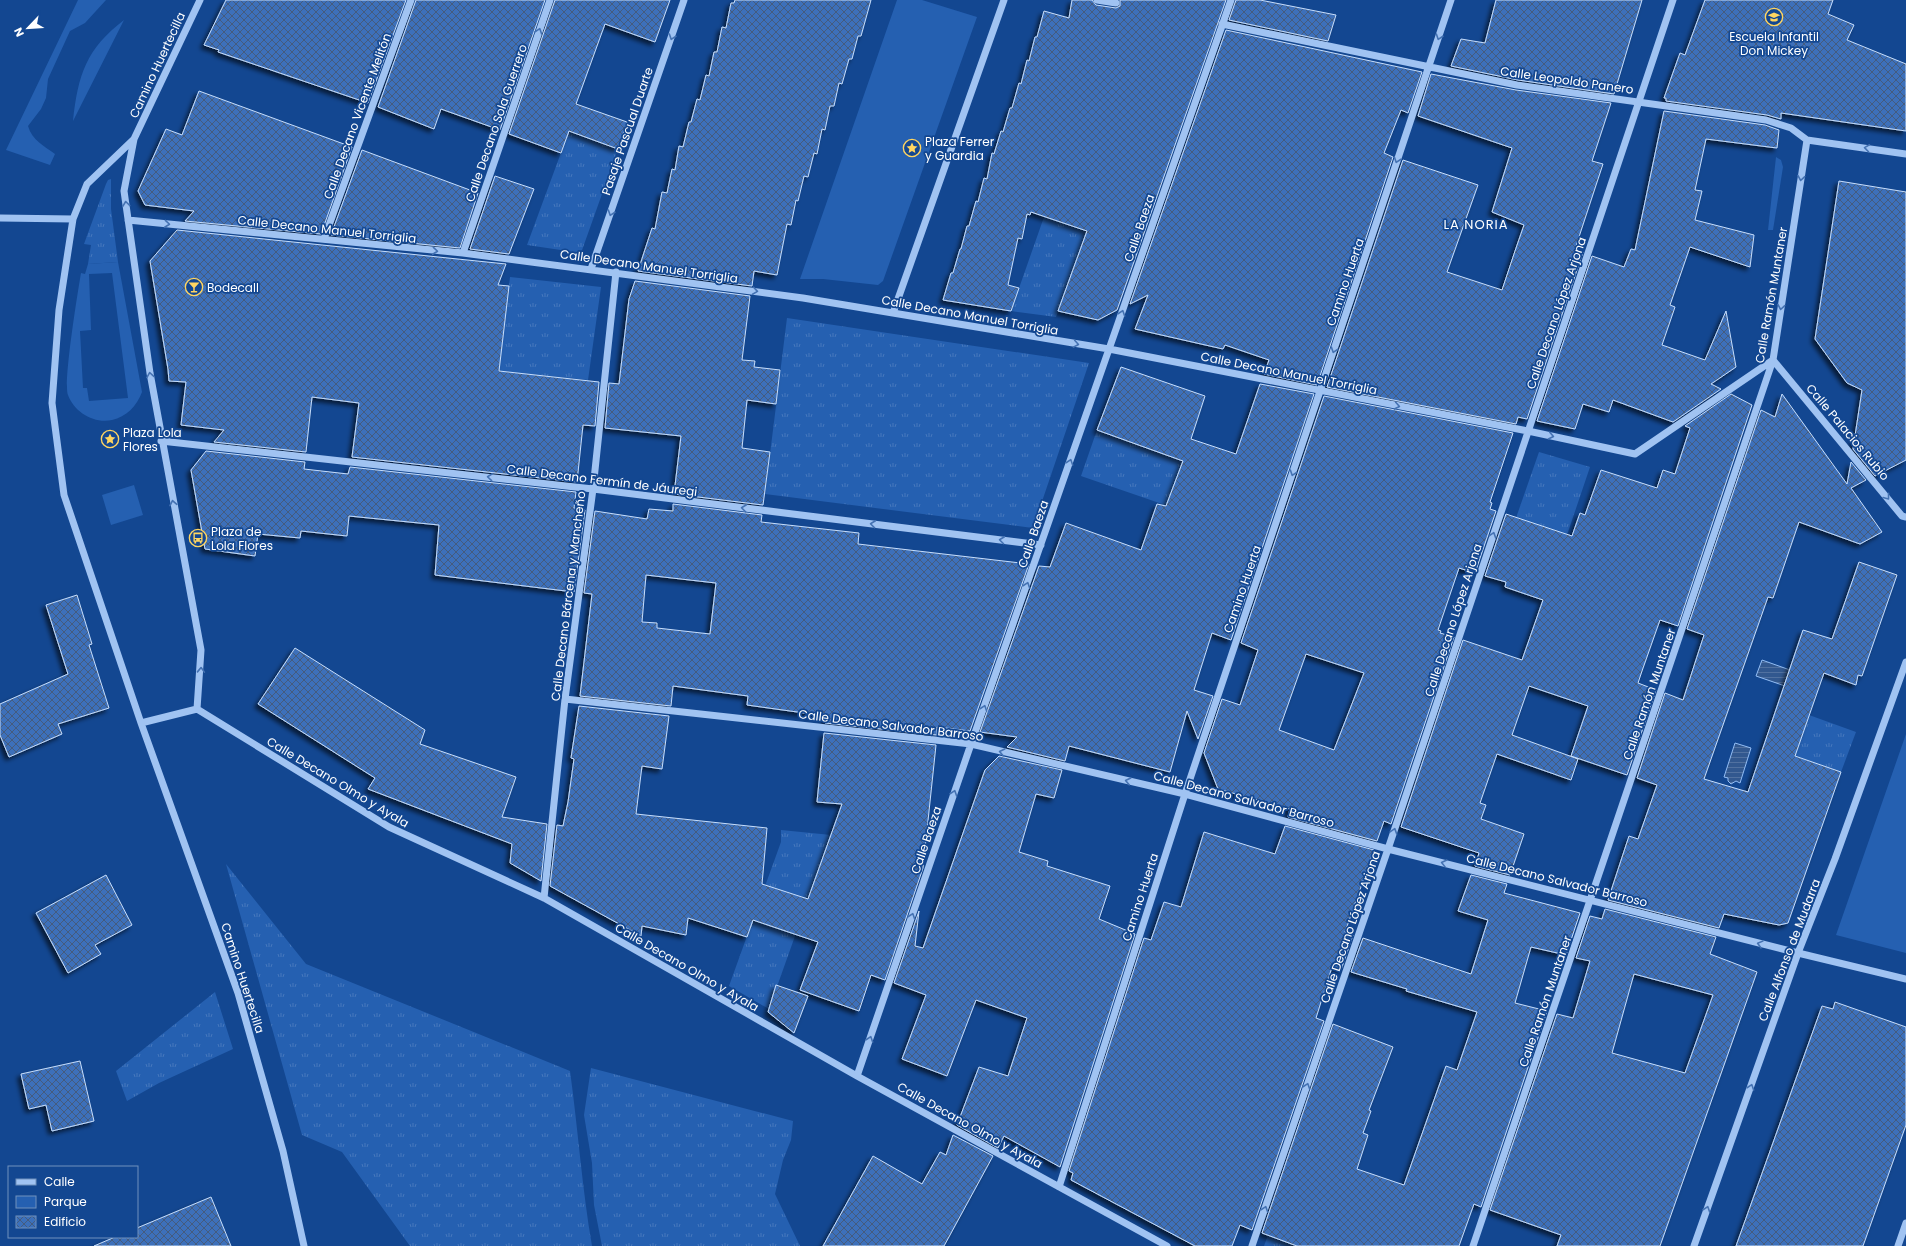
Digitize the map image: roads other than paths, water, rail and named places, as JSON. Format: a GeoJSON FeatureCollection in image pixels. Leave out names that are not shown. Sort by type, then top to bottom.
{"type":"FeatureCollection","features":[{"type":"Feature","properties":{"kind":"street","name":"Camino Huertecilla"},"geometry":{"type":"LineString","coordinates":[[134,139],[200,0]]}},
{"type":"Feature","properties":{"kind":"street","name":"Calle Decano Vicente Melitón"},"geometry":{"type":"LineString","coordinates":[[324,240],[411,0]]}},
{"type":"Feature","properties":{"kind":"street","name":"Calle Decano Sola Guerrero"},"geometry":{"type":"LineString","coordinates":[[463,253],[550,0]]}},
{"type":"Feature","properties":{"kind":"street","name":"Pasaje Pascual Duarte"},"geometry":{"type":"LineString","coordinates":[[591,269],[684,0]]}},
{"type":"Feature","properties":{"kind":"street"},"geometry":{"type":"LineString","coordinates":[[893,313],[1004,0]]}},
{"type":"Feature","properties":{"kind":"street"},"geometry":{"type":"LineString","coordinates":[[1097,0],[1116,3]]}},
{"type":"Feature","properties":{"kind":"street","name":"Calle Baeza"},"geometry":{"type":"LineString","coordinates":[[857,1076],[1230,0]]}},
{"type":"Feature","properties":{"kind":"street","name":"Camino Huerta"},"geometry":{"type":"LineString","coordinates":[[1060,1187],[1185,794],[1452,0]]}},
{"type":"Feature","properties":{"kind":"street","name":"Calle Decano López Arjona"},"geometry":{"type":"LineString","coordinates":[[1252,1246],[1388,849],[1673,0]]}},
{"type":"Feature","properties":{"kind":"street","name":"Calle Leopoldo Panero"},"geometry":{"type":"LineString","coordinates":[[1222,24],[1429,66],[1517,86],[1766,120],[1791,128],[1807,140],[1906,153]]}},
{"type":"Feature","properties":{"kind":"street"},"geometry":{"type":"LineString","coordinates":[[134,139],[124,192],[161,441],[201,650],[197,709],[141,722],[64,495],[52,403],[59,310],[73,219],[87,184],[134,139]]}},
{"type":"Feature","properties":{"kind":"street","name":"Calle Ramón Muntaner"},"geometry":{"type":"LineString","coordinates":[[1473,1246],[1773,360],[1807,140]]}},
{"type":"Feature","properties":{"kind":"street"},"geometry":{"type":"LineString","coordinates":[[0,218],[73,219]]}},
{"type":"Feature","properties":{"kind":"street","name":"Calle Decano Manuel Torriglia"},"geometry":{"type":"LineString","coordinates":[[128,220],[463,253],[616,272],[803,298],[1109,349],[1528,431],[1636,454],[1773,360]]}},
{"type":"Feature","properties":{"kind":"street","name":"Calle Decano Bárcena y Mancheño"},"geometry":{"type":"LineString","coordinates":[[544,898],[565,698],[593,489],[616,272]]}},
{"type":"Feature","properties":{"kind":"street","name":"Calle Palacios Rubio"},"geometry":{"type":"LineString","coordinates":[[1773,360],[1902,516],[1906,517]]}},
{"type":"Feature","properties":{"kind":"street","name":"Calle Decano Fermín de Jáuregi"},"geometry":{"type":"LineString","coordinates":[[161,441],[593,489],[1041,545]]}},
{"type":"Feature","properties":{"kind":"street","name":"Calle Alfonso de Mudarra"},"geometry":{"type":"LineString","coordinates":[[1694,1246],[1798,953],[1835,859],[1906,662]]}},
{"type":"Feature","properties":{"kind":"street","name":"Calle Decano Salvador Barroso"},"geometry":{"type":"LineString","coordinates":[[565,698],[971,744],[1185,794],[1388,849],[1906,979]]}},
{"type":"Feature","properties":{"kind":"street","name":"Calle Decano Olmo y Ayala"},"geometry":{"type":"LineString","coordinates":[[197,709],[389,827],[544,898],[857,1076],[1167,1246]]}},
{"type":"Feature","properties":{"kind":"street","name":"Camino Huertecilla"},"geometry":{"type":"LineString","coordinates":[[141,722],[238,993],[283,1151],[304,1246]]}},
{"type":"Feature","properties":{"kind":"street"},"geometry":{"type":"LineString","coordinates":[[1898,1246],[1906,1223]]}},
{"type":"Feature","properties":{"kind":"place","name":"Escuela Infantil Don Mickey"},"geometry":{"type":"Point","coordinates":[1774,17]}},
{"type":"Feature","properties":{"kind":"place","name":"Plaza Ferrer y Guardia"},"geometry":{"type":"Point","coordinates":[912,148]}},
{"type":"Feature","properties":{"kind":"place","name":"Bodecall"},"geometry":{"type":"Point","coordinates":[194,287]}},
{"type":"Feature","properties":{"kind":"place","name":"Plaza Lola Flores"},"geometry":{"type":"Point","coordinates":[110,439]}},
{"type":"Feature","properties":{"kind":"place","name":"Plaza de Lola Flores"},"geometry":{"type":"Point","coordinates":[198,538]}},
{"type":"Feature","properties":{"kind":"district","name":"LA NORIA"},"geometry":{"type":"Point","coordinates":[1476,224]}}]}
